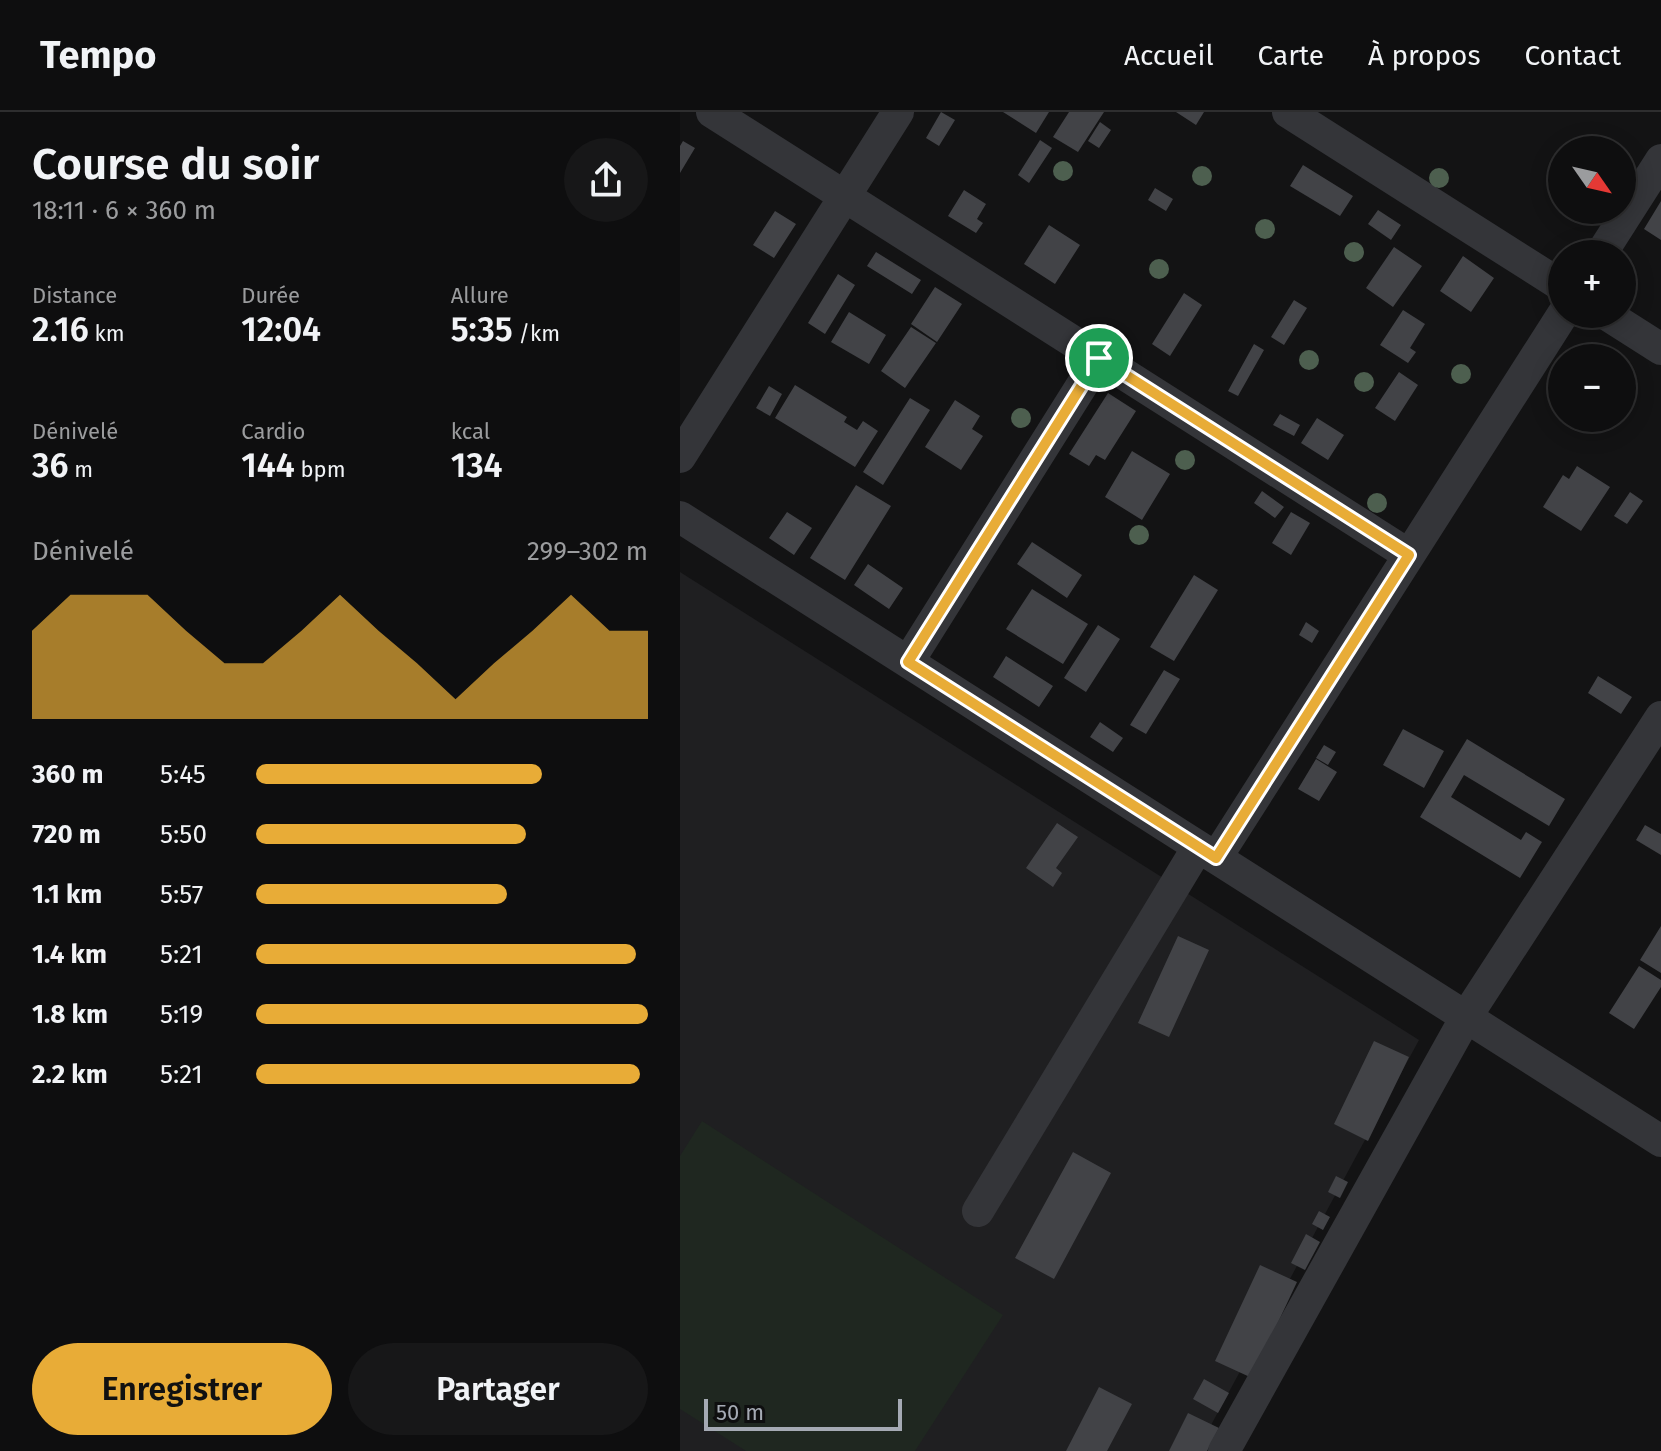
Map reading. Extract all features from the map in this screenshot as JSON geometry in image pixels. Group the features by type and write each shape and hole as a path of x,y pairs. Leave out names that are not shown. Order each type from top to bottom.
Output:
{"street":[{"path":"712,112 1409,555"},
{"path":"680,457 898,112"},
{"path":"1288,112 1548,277"},
{"path":"1610,240 1661,160"},
{"path":"978,1211 1207,852 1409,555 1554,328"},
{"path":"1628,328 1661,349"},
{"path":"908,662 1099,358"},
{"path":"680,517 1661,1141"},
{"path":"1224,1451 1466,1017 1661,717"}],"shaded area":[{"path":"680,572 1419,1040 1197,1451 680,1451"},
{"path":"702,1121 1003,1315 915,1451 746,1451 680,1409 680,1156"}],"building":[{"path":"941,112 955,120 939,146 926,138"},
{"path":"1003,112 1049,112 1036,133"},
{"path":"1069,112 1104,112 1078,152 1053,137"},
{"path":"1176,112 1204,112 1196,125"},
{"path":"1100,122 1111,130 1099,148 1088,141"},
{"path":"1040,140 1052,148 1029,183 1018,175"},
{"path":"683,141 695,148 680,173 680,146"},
{"path":"1303,165 1353,196 1340,216 1290,186"},
{"path":"1155,188 1173,199 1166,211 1148,200"},
{"path":"964,190 986,204 977,219 983,223 976,233 948,216"},
{"path":"1661,201 1661,240 1644,229"},
{"path":"1378,210 1401,225 1391,240 1368,224"},
{"path":"775,211 796,224 774,258 753,245"},
{"path":"1049,225 1080,245 1055,284 1024,264"},
{"path":"1394,247 1422,266 1393,307 1366,288"},
{"path":"876,252 921,280 912,294 867,266"},
{"path":"1463,256 1494,278 1471,312 1440,291"},
{"path":"838,274 855,285 825,334 808,323"},
{"path":"935,287 962,304 937,342 911,324"},
{"path":"1184,293 1202,305 1170,356 1152,344"},
{"path":"1294,300 1307,308 1284,345 1271,337"},
{"path":"1403,310 1425,324 1410,348 1416,352 1408,363 1380,345"},
{"path":"849,312 886,335 869,364 831,342"},
{"path":"911,327 936,343 905,388 881,371"},
{"path":"1254,344 1264,350 1238,396 1228,391"},
{"path":"1399,372 1418,385 1395,421 1375,408"},
{"path":"795,385 847,417 844,422 857,430 863,421 878,431 855,467 775,418"},
{"path":"769,386 782,394 770,416 756,408"},
{"path":"1108,393 1136,411 1105,460 1096,455 1089,466 1069,454"},
{"path":"910,398 930,410 883,485 863,472"},
{"path":"955,400 980,416 972,429 983,436 961,470 925,447"},
{"path":"1280,414 1300,425 1294,436 1273,425"},
{"path":"1317,418 1344,435 1328,460 1301,443"},
{"path":"1132,451 1170,474 1142,520 1105,497"},
{"path":"1577,466 1610,487 1581,531 1543,507 1563,475 1569,479"},
{"path":"856,485 891,506 845,580 810,558"},
{"path":"1262,491 1284,507 1275,518 1254,503"},
{"path":"1630,492 1643,501 1627,524 1614,516"},
{"path":"787,512 812,528 794,555 769,538"},
{"path":"1291,512 1310,523 1291,555 1272,543"},
{"path":"1032,542 1082,575 1067,598 1017,564"},
{"path":"868,564 903,588 889,609 854,585"},
{"path":"1194,575 1218,590 1174,661 1150,647"},
{"path":"1032,589 1088,624 1063,664 1006,629"},
{"path":"1306,622 1319,631 1312,643 1299,635"},
{"path":"1098,625 1120,639 1086,692 1064,678"},
{"path":"1006,656 1053,686 1039,707 993,677"},
{"path":"1164,670 1180,679 1146,734 1130,725"},
{"path":"1598,676 1632,697 1621,714 1588,693"},
{"path":"1100,722 1123,738 1113,752 1090,737"},
{"path":"1403,729 1444,751 1424,788 1383,765"},
{"path":"1467,739 1565,799 1549,826 1464,775 1451,797 1521,840 1526,832 1542,842 1520,878 1420,817"},
{"path":"1324,745 1336,752 1328,765 1316,758"},
{"path":"1316,759 1337,772 1319,801 1298,789"},
{"path":"1057,823 1078,837 1056,868 1062,873 1053,887 1026,868"},
{"path":"1645,825 1661,834 1661,855 1636,840"},
{"path":"1661,926 1661,973 1640,960"},
{"path":"1178,936 1209,950 1169,1037 1138,1023"},
{"path":"1639,966 1661,980 1661,987 1634,1029 1609,1013"},
{"path":"1374,1041 1409,1057 1368,1141 1334,1124"},
{"path":"1073,1152 1111,1173 1054,1279 1015,1258"},
{"path":"1336,1176 1348,1182 1340,1198 1328,1192"},
{"path":"1319,1211 1330,1217 1323,1230 1312,1224"},
{"path":"1306,1234 1320,1242 1305,1270 1291,1263"},
{"path":"1260,1265 1297,1282 1252,1378 1215,1361"},
{"path":"1204,1379 1229,1393 1218,1413 1193,1399"},
{"path":"1099,1387 1132,1404 1107,1451 1066,1451"},
{"path":"1188,1413 1219,1428 1207,1451 1169,1451"}],"route":[{"path":"1099,358 1409,555 1216,858 908,662 1099,358"}]}
